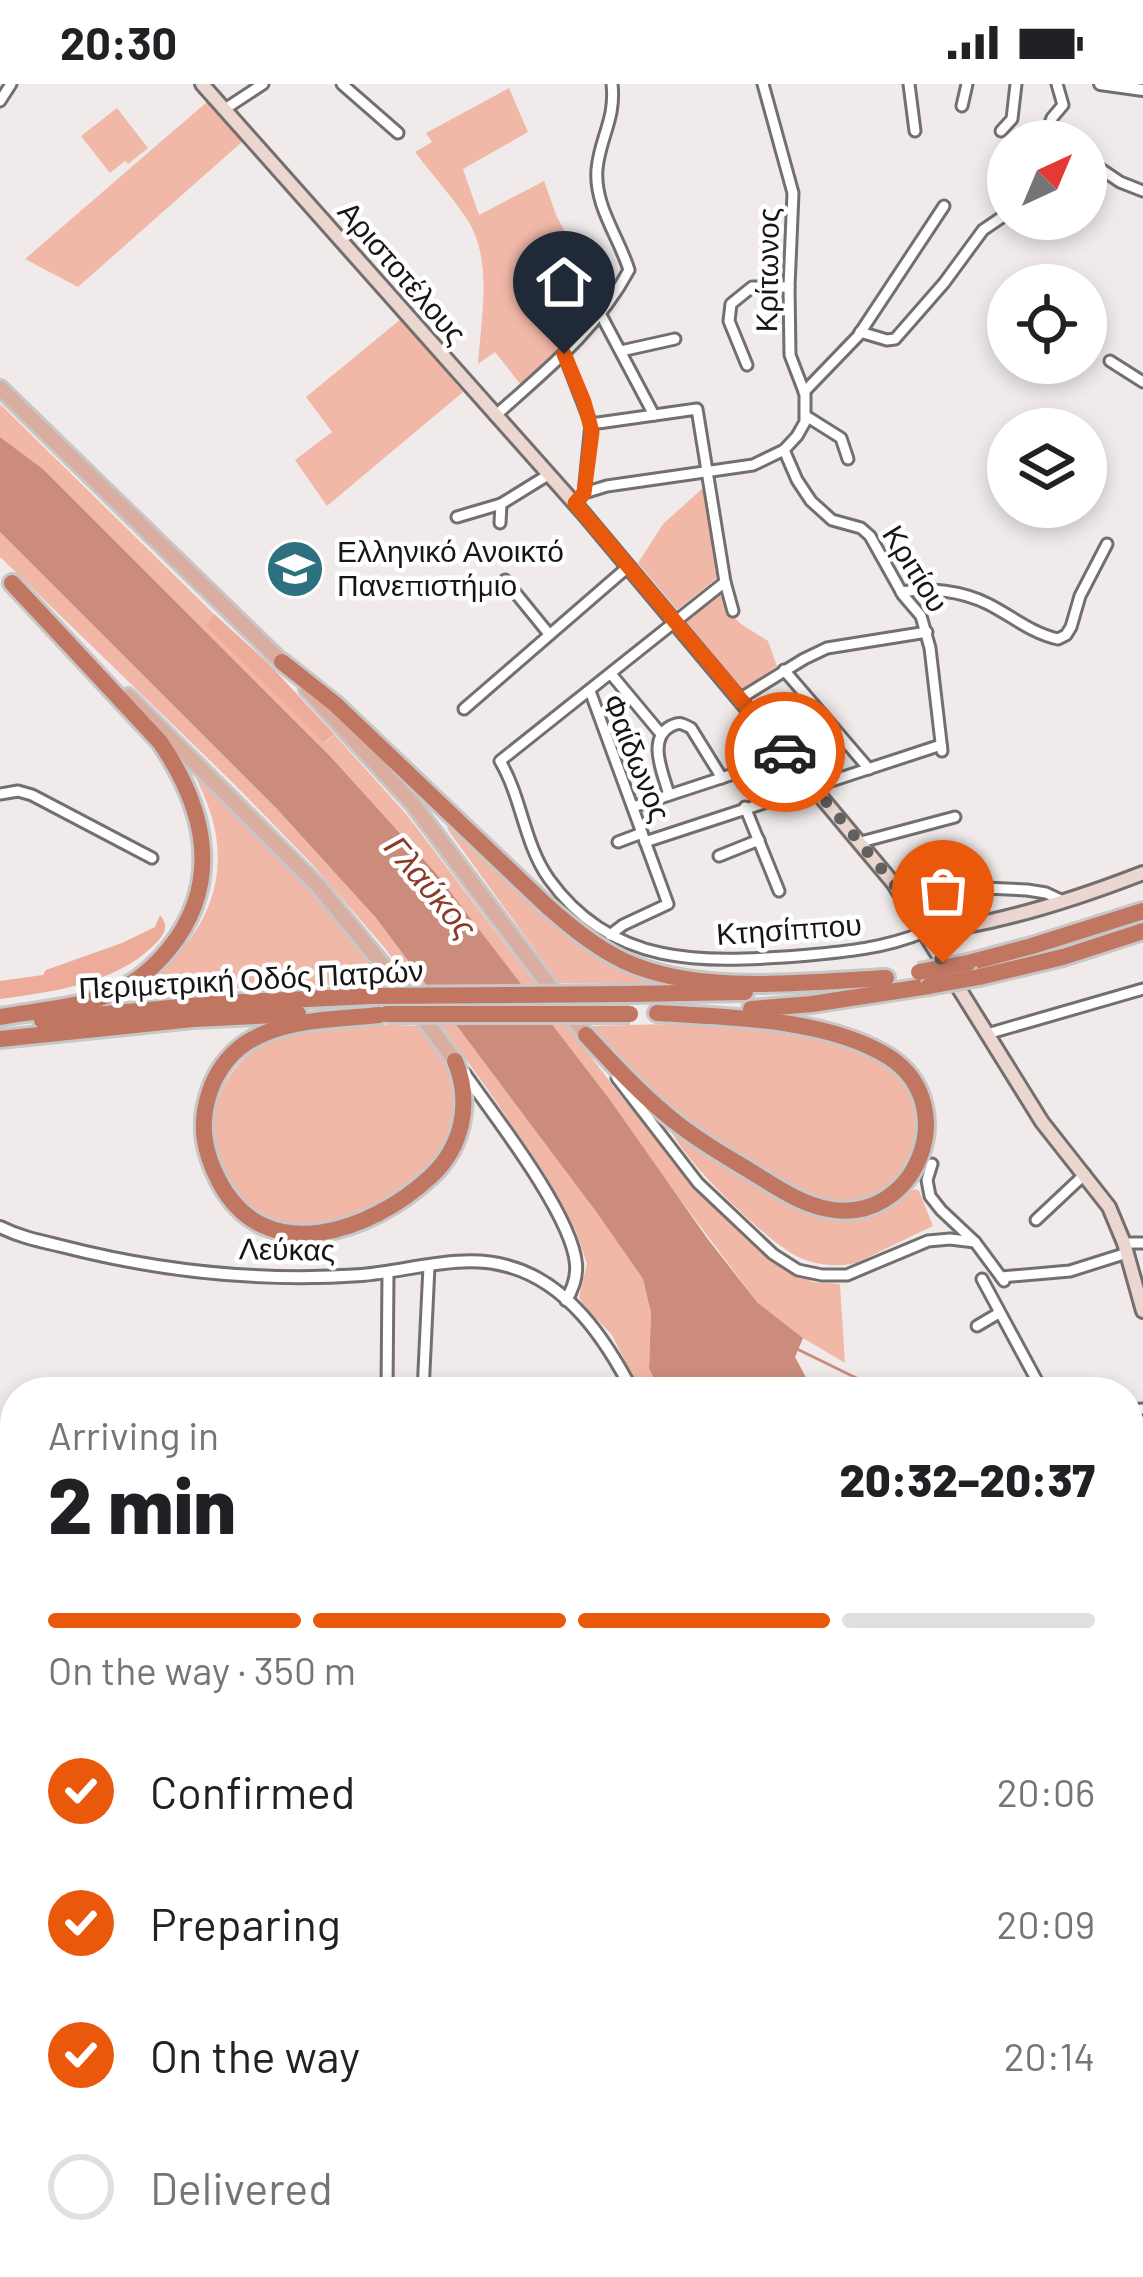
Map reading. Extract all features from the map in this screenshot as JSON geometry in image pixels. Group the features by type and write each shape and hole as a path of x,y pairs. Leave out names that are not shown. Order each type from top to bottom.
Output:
{"highway":[{"path":"0,1020 101,997 147,972 188,921 203,862 195,811 166,751 6,577"},
{"path":"282,662 335,704 547,906 611,954 653,971 709,981 886,978"},
{"name":"Περιμετρική Οδός Πατρών","path":"973,970 1143,911"},
{"name":"Περιμετρική Οδός Πατρών","path":"0,1039 193,1019 328,1013 630,1014 812,1004 924,979 1063,957 1143,931"},
{"name":"Περιμετρική Οδός Πατρών","path":"0,1020 370,996 714,994 886,978 924,979"},
{"path":"586,1035 680,1126 807,1204 831,1210 873,1205 913,1172 924,1146 927,1120 911,1078 889,1057 797,1025 657,1013"},
{"path":"383,1014 286,1025 247,1043 222,1067 204,1112 203,1146 224,1190 260,1224 284,1233 334,1232 380,1211 428,1179 455,1145 461,1127 463,1086 455,1061"}],"main road":[{"name":"Αριστοτέλους","path":"202,84 494,416 548,475 579,498 629,566 894,884 1042,1122 1109,1207 1143,1311"},
{"path":"0,388 282,662 413,804 586,1035"},
{"path":"6,577 319,887 455,1061"},
{"name":"Κτησίππου","path":"924,932 1063,901 1143,873"}],"street":[{"path":"0,101 11,84"},
{"path":"225,110 263,84"},
{"path":"342,84 398,133"},
{"path":"494,416 602,315 629,270 598,183 598,164 614,106 612,84"},
{"name":"Κρίτωνος","path":"763,84 794,193 790,357 805,392 806,416"},
{"path":"909,84 916,131"},
{"path":"962,106 967,84"},
{"path":"1010,120 1016,84"},
{"path":"1051,120 1063,105 1057,84"},
{"path":"1100,84 1143,90"},
{"path":"1107,173 1143,191"},
{"path":"805,392 860,332 944,206"},
{"path":"860,332 895,338 987,227"},
{"path":"747,365 729,321 730,304 752,287 789,287"},
{"path":"602,315 654,415"},
{"path":"621,351 675,339"},
{"path":"564,354 591,424 579,498 620,483 753,465 784,450 806,416 841,438 848,459"},
{"path":"1110,361 1143,382"},
{"path":"591,424 697,409 733,611"},
{"name":"Κριτίου","path":"784,450 812,501 832,520 861,528 870,536 927,632 942,748 869,769"},
{"path":"457,517 501,504 548,475"},
{"path":"500,523 501,504"},
{"path":"901,592 922,589 967,596 1026,628 1058,639 1072,627 1080,596 1107,544"},
{"path":"464,709 629,566"},
{"path":"505,580 549,634"},
{"path":"590,691 725,582"},
{"path":"741,698 832,646 927,632"},
{"path":"618,842 869,769 784,670"},
{"path":"611,674 661,734"},
{"name":"Φαίδωνος","path":"537,860 500,761 590,691 668,904 610,935"},
{"path":"669,795 657,748 661,734 676,724 688,726 722,778"},
{"path":"633,807 788,756"},
{"path":"0,794 32,795 152,858"},
{"path":"745,807 779,891"},
{"path":"861,842 955,817"},
{"path":"719,856 759,840"},
{"name":"Κτησίππου","path":"537,860 569,903 592,923 665,956 722,960 860,951 924,932"},
{"path":"894,884 1027,890 1046,892 1063,901"},
{"path":"987,1034 1143,988"},
{"path":"586,1035 698,1183 773,1254 798,1270 847,1275 928,1241 975,1243"},
{"path":"455,1061 523,1157 566,1232 576,1264 566,1300"},
{"path":"932,1164 927,1180 930,1196 1002,1279 1070,1270 1143,1243"},
{"path":"1036,1220 1085,1174"},
{"name":"Λεύκας","path":"0,1228 110,1257 226,1273 271,1276 388,1272 467,1262 506,1265 530,1275 579,1310 625,1377"},
{"path":"424,1377 429,1266"},
{"path":"387,1377 388,1272"},
{"path":"982,1279 1035,1377"},
{"path":"977,1326 999,1313"}],"shaded area":[{"path":"509,88 528,132 463,169 479,215 544,181 556,215 599,295 575,333 521,385 495,352 478,364 484,291 476,237 415,152 432,142 426,133"},
{"path":"208,101 243,141 78,287 25,259"},
{"path":"117,108 148,148 110,173 81,136"},
{"path":"401,319 463,392 327,506 295,460 332,432 306,397"},
{"path":"0,404 214,614 206,624 325,743 334,734 407,815 620,1095 715,1207 773,1260 813,1282 840,1284 845,1363 757,1302 435,872 330,756 43,469 0,437"},
{"path":"704,487 717,578 677,610 638,563 663,524"},
{"path":"0,532 277,809 376,918 643,1279 651,1313 649,1368 653,1377 633,1377 612,1335 583,1305 579,1297 587,1264 546,1176 384,947 234,784 0,557"},
{"path":"719,592 727,610 741,624 768,641 777,666 742,690 686,621"},
{"path":"214,614 334,734 324,743 205,625"},
{"path":"195,769 317,894 388,983 213,989 121,998 186,944 211,898 217,844"},
{"path":"449,826 575,940 679,984 559,983"},
{"path":"160,915 165,928 160,938 120,969 61,989 0,999 0,981 43,975 122,943 155,927"},
{"path":"709,1023 781,1028 831,1039 876,1057 894,1070 916,1107 918,1128 905,1169 873,1197 851,1203 800,1192 677,1115 636,1078 591,1026"},
{"path":"420,1026 441,1056 456,1090 457,1108 448,1141 414,1179 349,1218 299,1226 265,1216 237,1193 218,1161 213,1120 226,1082 239,1064 271,1041 310,1029"},
{"path":"671,1130 761,1188 812,1212 856,1217 916,1189 933,1226 856,1263 807,1260 778,1244 744,1215 691,1160"}],"water":[{"name":"Γλαύκος","path":"0,437 43,469 330,756 435,872 757,1302 803,1338 795,1357 806,1377 653,1377 649,1368 651,1313 643,1279 376,918 277,809 0,532"}],"waterway":[{"path":"795,1348 854,1377"}],"way so far":[{"path":"785,752 894,884 943,963"}],"place":[{"name":"Ελληνικό Ανοικτό Πανεπιστήμιο","path":"295,569"}],"route":[{"path":"564,354 592,432 584,493 575,503 785,752"}]}
